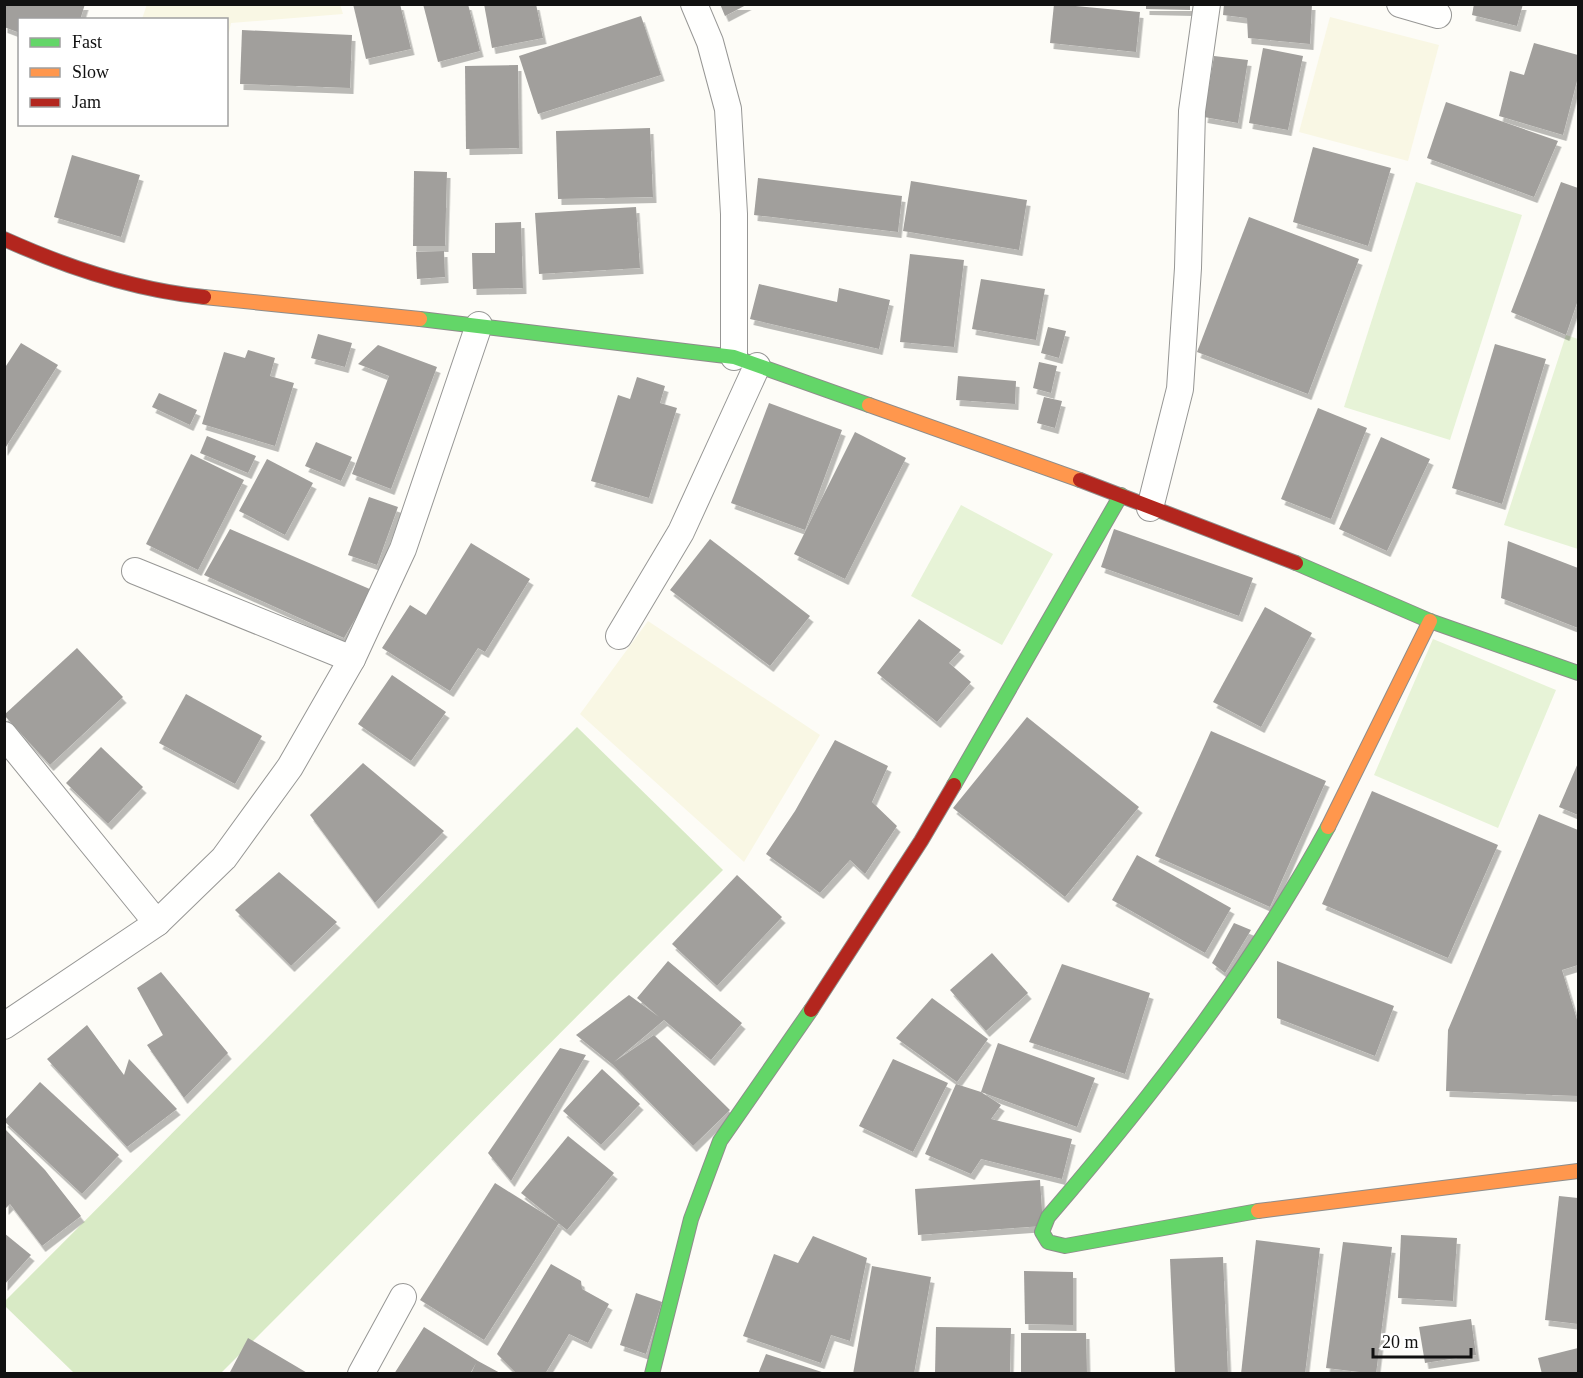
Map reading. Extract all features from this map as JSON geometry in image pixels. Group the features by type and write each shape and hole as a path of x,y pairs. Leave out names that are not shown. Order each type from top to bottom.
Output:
{"street":[{"path":"694,4 710,42 728,109 734,214 734,357"},
{"path":"1150,508 1180,389 1188,268 1192,111 1207,4"},
{"path":"1400,4 1438,15"},
{"path":"4,239 50,259 171,294 479,325 734,357 1121,495 1284,558 1430,621 1578,673"},
{"path":"4,1026 157,923 231,849 290,767 352,658 403,549 479,325"},
{"path":"619,636 681,532 757,366"},
{"path":"652,1374 691,1219 720,1141 805,1019 921,840 1121,495"},
{"path":"135,571 352,658"},
{"path":"1430,621 1358,772 1269,930 1167,1076 1048,1217 1042,1232 1048,1242 1065,1246 1266,1210 1578,1172"},
{"path":"4,735 157,923"},
{"path":"361,1374 403,1297"}],"shaded area":[{"path":"147,4 340,4 343,14 231,23 228,37 228,18 142,18"},
{"path":"1330,17 1439,45 1408,161 1299,132"},
{"path":"648,621 820,735 744,862 580,714"}],"green space":[{"path":"1416,182 1522,215 1450,440 1344,407"},
{"path":"1566,335 1578,339 1578,549 1504,525"},
{"path":"961,505 1053,554 1002,645 911,596"},
{"path":"1433,639 1556,690 1498,828 1374,775"},
{"path":"577,727 723,870 221,1373 74,1373 5,1306 4,1302"}],"building":[{"path":"4,4 85,4 81,18 18,18 18,32 4,27"},
{"path":"353,4 400,4 411,49 366,59"},
{"path":"423,4 468,4 480,51 438,62"},
{"path":"484,4 536,4 543,38 492,48"},
{"path":"720,4 748,4 725,16"},
{"path":"1054,4 1140,12 1136,52 1050,43"},
{"path":"1224,4 1312,4 1310,44 1248,38 1247,18 1223,15"},
{"path":"1474,4 1523,4 1517,26 1472,15"},
{"path":"1146,5 1190,5 1190,10 1146,9"},
{"path":"641,16 661,75 538,114 519,56"},
{"path":"242,30 352,35 350,88 240,84"},
{"path":"1534,43 1578,55 1578,77 1563,135 1499,116 1510,71 1524,75"},
{"path":"1263,48 1303,56 1288,130 1249,123"},
{"path":"1214,56 1248,60 1238,123 1204,117"},
{"path":"518,65 519,148 466,149 465,66"},
{"path":"1446,102 1558,141 1534,197 1427,158"},
{"path":"650,128 653,197 558,199 556,131"},
{"path":"1313,147 1391,168 1368,246 1293,222"},
{"path":"72,155 140,175 121,237 54,217"},
{"path":"414,171 447,172 445,246 413,246"},
{"path":"758,178 902,196 898,232 754,215"},
{"path":"911,181 1027,200 1019,250 903,231"},
{"path":"1561,182 1578,188 1578,300 1566,335 1511,312"},
{"path":"636,207 640,268 539,274 535,213"},
{"path":"1249,217 1359,259 1308,394 1197,352"},
{"path":"521,222 523,288 473,289 472,253 495,253 495,223"},
{"path":"444,251 445,277 417,279 416,252"},
{"path":"910,254 964,260 954,347 900,342"},
{"path":"981,279 1045,289 1036,340 972,329"},
{"path":"759,284 837,302 839,288 890,300 879,349 750,319"},
{"path":"1048,327 1066,331 1059,358 1041,353"},
{"path":"318,334 352,343 345,367 311,358"},
{"path":"21,343 58,365 4,450 4,369"},
{"path":"1495,344 1546,359 1502,504 1452,488"},
{"path":"378,345 437,367 391,489 352,474 389,376 358,364"},
{"path":"248,350 275,358 270,376 294,383 275,446 202,424 224,352 245,358"},
{"path":"1039,362 1057,366 1051,393 1033,388"},
{"path":"958,376 1016,381 1015,404 956,400"},
{"path":"637,377 665,386 660,403 677,408 649,498 591,481 618,395 630,399"},
{"path":"159,393 197,410 190,425 152,407"},
{"path":"1044,397 1062,401 1055,428 1037,423"},
{"path":"769,403 842,430 805,530 731,503"},
{"path":"1318,408 1367,428 1331,519 1281,499"},
{"path":"855,432 906,458 845,579 794,554"},
{"path":"207,436 256,456 248,473 200,453"},
{"path":"1381,437 1430,459 1387,551 1339,529"},
{"path":"316,442 352,457 341,481 305,466"},
{"path":"191,454 244,480 198,570 146,544"},
{"path":"267,459 313,483 285,535 239,511"},
{"path":"369,497 398,507 377,565 348,555"},
{"path":"230,529 372,590 344,638 204,575"},
{"path":"1114,529 1253,578 1239,616 1101,567"},
{"path":"710,539 810,616 770,666 670,590"},
{"path":"1508,541 1578,568 1578,628 1501,598"},
{"path":"471,543 530,579 485,652 478,648 450,691 382,648 410,605 426,615"},
{"path":"1265,607 1312,633 1261,727 1213,702"},
{"path":"919,619 961,650 949,663 971,682 937,722 877,673"},
{"path":"77,648 123,697 50,765 4,715"},
{"path":"392,675 446,712 411,761 358,724"},
{"path":"186,694 262,736 235,784 159,743"},
{"path":"1027,717 1139,807 1065,897 953,808"},
{"path":"1211,731 1326,781 1270,907 1155,856"},
{"path":"835,740 888,766 872,802 897,826 865,874 850,860 820,893 766,854 795,811"},
{"path":"101,747 143,787 108,824 66,783"},
{"path":"363,763 444,831 375,903 310,815"},
{"path":"1578,763 1578,815 1559,807"},
{"path":"1372,791 1498,845 1448,958 1322,904"},
{"path":"1539,814 1578,830 1578,965 1562,970 1578,1023 1578,1096 1446,1091 1448,1030"},
{"path":"1137,855 1231,908 1205,953 1112,900"},
{"path":"279,872 337,922 291,966 235,910"},
{"path":"737,875 782,917 717,986 672,944"},
{"path":"1234,923 1251,930 1225,973 1212,963"},
{"path":"992,953 1028,993 986,1031 950,990"},
{"path":"668,961 742,1023 711,1060 664,1020 614,1062 654,1035 730,1110 693,1146 612,1064 576,1035 629,995 659,1017 637,998"},
{"path":"1277,961 1394,1006 1375,1056 1277,1018"},
{"path":"1062,964 1150,993 1125,1074 1029,1042"},
{"path":"161,972 228,1053 184,1098 147,1045 163,1035 137,988"},
{"path":"932,998 988,1039 957,1082 896,1038"},
{"path":"87,1025 124,1075 129,1059 177,1109 127,1147 47,1059"},
{"path":"998,1043 1095,1078 1077,1127 981,1092"},
{"path":"560,1048 586,1055 511,1181 488,1153"},
{"path":"893,1059 948,1083 913,1152 859,1126"},
{"path":"602,1069 640,1104 601,1145 563,1111"},
{"path":"40,1082 119,1155 82,1194 4,1121"},
{"path":"956,1084 981,1092 1001,1105 991,1119 1072,1139 1062,1179 981,1159 971,1174 925,1154"},
{"path":"5,1129 45,1170 81,1216 42,1246 10,1204 5,1209"},
{"path":"568,1136 614,1173 567,1230 521,1193"},
{"path":"1040,1180 1043,1226 918,1235 915,1189"},
{"path":"495,1183 559,1223 484,1340 420,1300"},
{"path":"1559,1196 1578,1198 1578,1324 1545,1320"},
{"path":"4,1233 31,1255 4,1285"},
{"path":"1401,1235 1457,1238 1453,1301 1398,1298"},
{"path":"813,1236 867,1258 850,1341 831,1335 821,1363 743,1336 774,1254 798,1263"},
{"path":"1256,1240 1320,1248 1305,1374 1241,1374"},
{"path":"1343,1242 1392,1247 1376,1374 1326,1368"},
{"path":"1223,1257 1228,1374 1175,1374 1170,1259"},
{"path":"551,1264 581,1281 582,1289 609,1304 588,1343 569,1334 545,1374 517,1374 497,1354"},
{"path":"872,1266 931,1277 914,1374 853,1374"},
{"path":"1024,1271 1073,1272 1073,1325 1025,1324"},
{"path":"636,1293 662,1302 646,1354 620,1345"},
{"path":"1471,1319 1476,1355 1425,1363 1419,1327"},
{"path":"424,1327 502,1374 471,1374 476,1363 470,1374 394,1374"},
{"path":"936,1327 1011,1328 1010,1374 935,1374"},
{"path":"1021,1333 1086,1333 1087,1374 1021,1374"},
{"path":"248,1338 309,1374 229,1374"},
{"path":"1578,1348 1578,1374 1542,1374 1538,1358"},
{"path":"766,1354 825,1373 825,1374 758,1374"}],"traffic: fast":[{"path":"420,319 734,357 869,405"},
{"path":"954,785 1121,495"},
{"path":"1296,563 1430,621 1578,673"},
{"path":"1258,1211 1065,1246 1048,1242 1042,1232 1048,1217 1125,1125 1233,981 1267,931 1328,827"},
{"path":"652,1374 691,1219 720,1141 811,1010"}],"traffic: slow":[{"path":"204,297 420,319"},
{"path":"869,405 1080,480"},
{"path":"1328,827 1430,621"},
{"path":"1258,1211 1578,1171"}],"traffic: jam":[{"path":"4,239 102,276 153,289 204,297"},
{"path":"1080,480 1296,563"},
{"path":"811,1010 921,841 954,785"}]}
